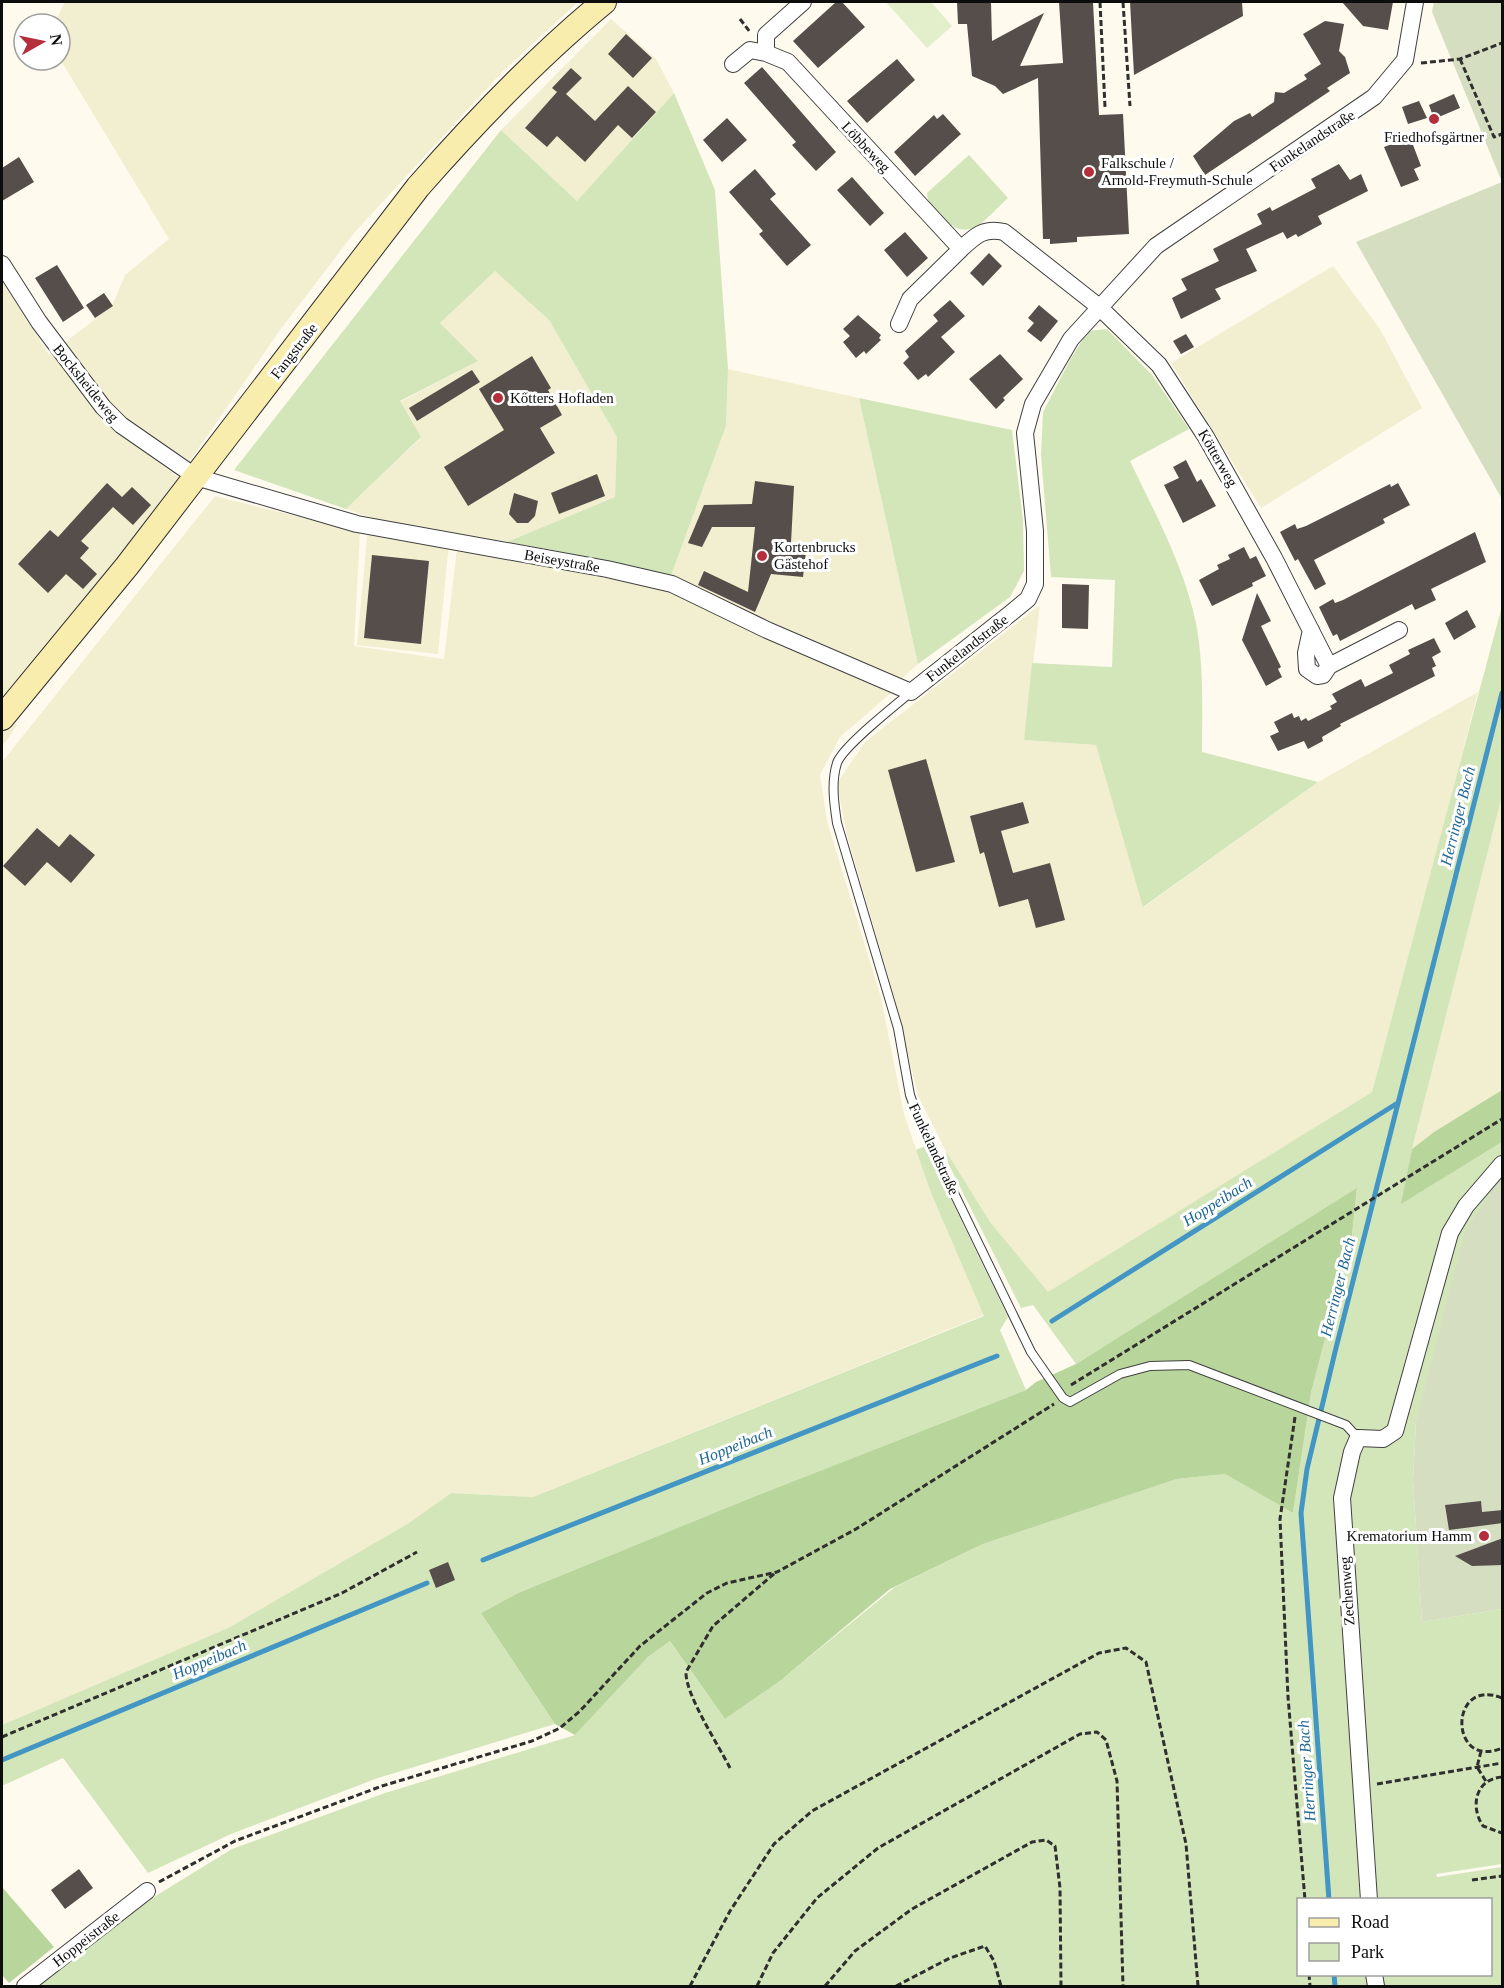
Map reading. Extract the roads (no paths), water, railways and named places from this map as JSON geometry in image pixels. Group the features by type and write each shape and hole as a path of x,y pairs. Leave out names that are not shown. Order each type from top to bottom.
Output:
{"main road":[{"name":"Fangstraße","path":"2,717 127,566 418,187 460,139 562,37 604,2"}],"street":[{"path":"733,64 750,50 766,53 766,35 803,2"},
{"name":"Funkelandstraße","path":"911,692 1028,598 1035,584 1035,531 1025,433 1033,404 1046,376 1071,339 1098,306 1156,246 1348,118 1374,97 1405,60 1415,2"},
{"name":"Löbbeweg","path":"766,53 788,62 961,249"},
{"path":"899,324 910,299 978,233 992,229 1004,232 1098,306"},
{"name":"Bocksheideweg","path":"2,264 39,322 103,407 121,425 196,477"},
{"name":"Kötterweg","path":"1098,306 1160,364 1176,387 1274,558 1329,666 1399,630"},
{"name":"Beiseystraße","path":"196,477 357,524 607,569 672,584 767,630 911,692"},
{"path":"1358,1438 1383,1439 1395,1431 1450,1233 1473,1198 1503,1164"},
{"name":"Zechenweg","path":"1358,1438 1352,1452 1342,1498 1369,1898"},
{"name":"Hoppeistraße","path":"25,1986 147,1891"}],"lane":[{"name":"Funkelandstraße","path":"911,692 837,761 833,794 837,823 898,1028 910,1095 1031,1352 1061,1395 1070,1402 1120,1374 1150,1366 1189,1365 1346,1425 1358,1438"}],"waterway":[{"name":"Herringer Bach","path":"1329,1898 1301,1513 1307,1469 1502,693"},
{"name":"Hoppeibach","path":"1052,1321 1396,1104"},
{"name":"Hoppeibach","path":"483,1560 997,1356"},
{"name":"Hoppeibach","path":"2,1760 427,1583"},
{"name":"Herringer Bach","path":"1334,1976 1335,1986"}],"place":[{"name":"Friedhofsgärtner","path":"1434,119"},
{"name":"Falkschule / Arnold-Freymuth-Schule","path":"1089,172"},
{"name":"Kötters Hofladen","path":"498,398"},
{"name":"Kortenbrucks Gästehof","path":"762,556"},
{"name":"Krematorium Hamm","path":"1484,1536"}]}
